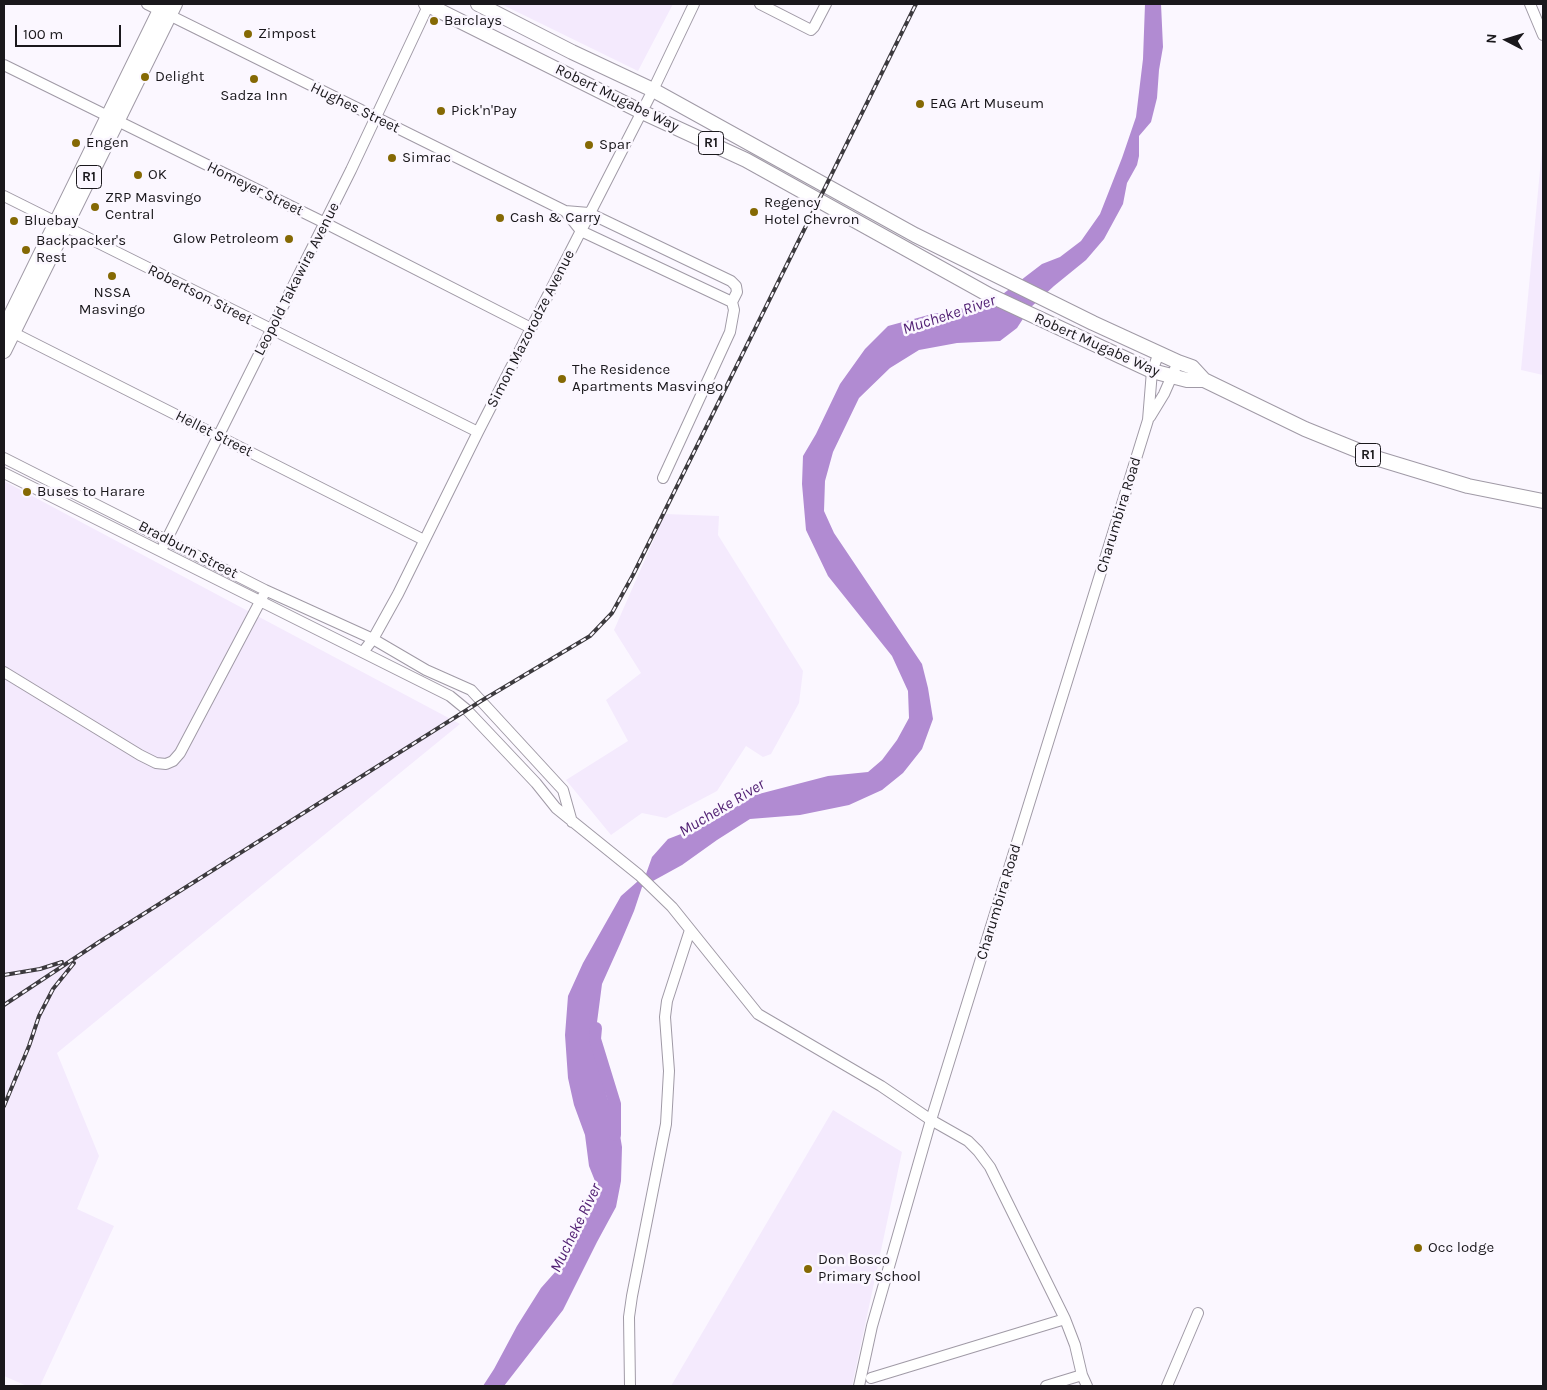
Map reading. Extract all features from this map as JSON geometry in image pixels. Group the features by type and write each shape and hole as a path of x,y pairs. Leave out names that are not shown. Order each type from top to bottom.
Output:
{"highway":[{"name":"Robert Mugabe Way","path":"428,4 642,112 746,160 990,295 1040,320 1152,371 1187,380 1204,380"},
{"name":"Robert Mugabe Way","path":"478,4 572,52 654,90 915,235 1159,354 1192,367 1204,380"},
{"name":"R1","path":"4,351 6,330 61,224 167,8"},
{"name":"R1","path":"1204,380 1305,429 1379,460 1468,486 1543,501"}],"street":[{"name":"Hughes Street","path":"147,4 167,8 376,118 565,211"},
{"name":"Leopold Takawira Avenue","path":"160,552 325,223 428,4"},
{"name":"Simon Mazorodze Avenue","path":"363,652 373,640 398,594 589,213 654,90 694,4"},
{"path":"760,4 811,30 826,4"},
{"path":"1530,4 1543,35"},
{"name":"Homeyer Street","path":"4,65 325,223 531,328"},
{"name":"Robertson Street","path":"4,196 478,432"},
{"path":"565,211 589,213 731,281 736,286 737,292 732,302 734,310 730,332 663,478"},
{"path":"565,211 581,231 732,302"},
{"path":"660,268 669,251"},
{"name":"Hellet Street","path":"6,330 424,540"},
{"name":"Charumbira Road","path":"1148,420 1152,371 1159,354"},
{"name":"Charumbira Road","path":"859,1386 872,1326 931,1120 1148,420 1172,377 1178,362"},
{"name":"Bradburn Street","path":"4,460 166,539 265,590 373,640 426,670 471,690 564,790 573,823"},
{"name":"Bradburn Street","path":"4,473 450,696 467,710 556,808 639,875 672,906 758,1014 881,1086 931,1120 968,1141 978,1151 990,1166 1065,1320 1075,1345 1082,1375 1087,1386"},
{"path":"4,672 140,755 156,763 166,764 173,761 180,753 265,590"},
{"path":"630,1386 629,1317 666,1124 669,1071 665,1017 667,1001 690,930"},
{"path":"1167,1386 1198,1312"},
{"path":"861,1372 872,1382 1065,1320"},
{"path":"1046,1386 1082,1375"}],"shaded area":[{"path":"501,4 673,4 638,71"},
{"path":"1543,139 1543,375 1521,370"},
{"path":"4,481 460,724 57,1053 99,1156 77,1209 114,1226 40,1386 27,1386 4,1376"},
{"path":"665,514 719,516 718,535 803,671 799,703 771,754 763,757 746,746 717,791 666,818 642,813 611,835 566,780 628,741 606,700 641,673 614,630"},
{"name":"Don Bosco Primary School","path":"833,1110 902,1152 852,1386 671,1386"}],"water":[{"path":"1145,4 1161,4 1163,47 1157,98 1151,122 1139,136 1137,165 1127,183 1123,204 1104,239 1086,260 1030,308 1017,328 1000,341 957,343 919,350 890,368 859,398 833,452 825,481 824,511 834,533 922,664 933,719 922,749 903,773 882,790 849,805 800,815 750,819 682,865 642,887 634,911 602,984 596,1030 598,1062 607,1097 619,1129 622,1147 621,1181 616,1207 563,1310 504,1386 483,1386 541,1288 564,1262 594,1200 595,1181 589,1166 585,1135 574,1105 568,1078 565,1035 568,996 583,963 621,896 646,874 652,857 668,839 712,822 755,795 828,776 868,772 882,760 897,740 909,718 908,691 892,656 828,576 806,530 802,484 803,456 816,434 840,384 865,349 888,326 995,300 1042,264 1060,257 1081,241 1100,214 1136,117 1143,59"}],"waterway":[{"name":"Mucheke River","path":"596,1028 595,1039 615,1104 615,1135"}],"railway":[{"path":"4,1005 99,942 481,701 590,636 612,613 633,575 916,4"},
{"path":"4,975 40,969 62,962"},
{"path":"4,1106 29,1046 39,1016 53,989 74,963"}],"place":[{"name":"Barclays","path":"434,21"},
{"name":"Zimpost","path":"248,34"},
{"name":"Delight","path":"145,77"},
{"name":"Sadza Inn","path":"254,79"},
{"name":"EAG Art Museum","path":"920,104"},
{"name":"Pick'n'Pay","path":"441,111"},
{"name":"Engen","path":"76,143"},
{"name":"Spar","path":"589,145"},
{"name":"Simrac","path":"392,158"},
{"name":"OK","path":"138,175"},
{"name":"ZRP Masvingo Central","path":"95,207"},
{"name":"Regency Hotel Chevron","path":"754,212"},
{"name":"Cash & Carry","path":"500,218"},
{"name":"Bluebay","path":"14,221"},
{"name":"Glow Petroleom","path":"289,239"},
{"name":"Backpacker's Rest","path":"26,250"},
{"name":"NSSA Masvingo","path":"112,276"},
{"name":"The Residence Apartments Masvingo","path":"562,379"},
{"name":"Buses to Harare","path":"27,492"},
{"name":"Occ lodge","path":"1418,1248"},
{"name":"Don Bosco Primary School","path":"808,1269"}]}
